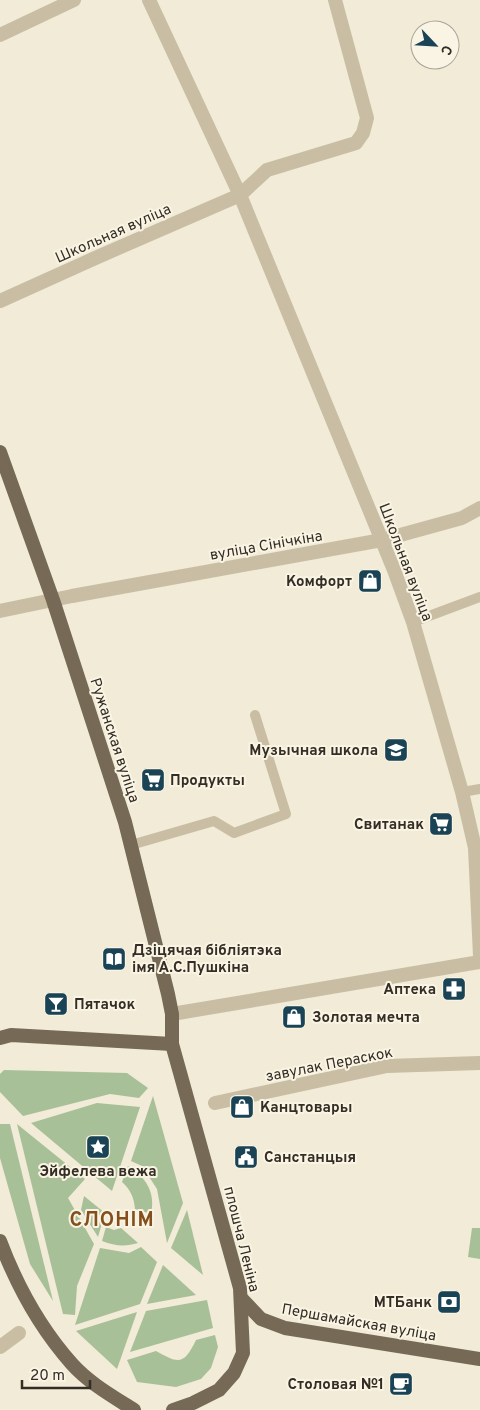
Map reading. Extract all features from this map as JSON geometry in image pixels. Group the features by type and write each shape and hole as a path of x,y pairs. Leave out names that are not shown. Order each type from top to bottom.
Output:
{"main road":[{"name":"Ружанская вуліца","path":"0,452 53,600 131,845 168,994 172,1014 172,1044"},
{"path":"5,1036 172,1044"},
{"name":"плошча Леніна","path":"172,1044 241,1298 243,1353 234,1373 219,1390 193,1403 173,1410"},
{"path":"0,1241 12,1273 41,1325 73,1365 103,1390 134,1410"},
{"name":"Першамайская вуліца","path":"241,1298 262,1319 285,1328 480,1359"}],"street":[{"path":"0,34 74,0"},
{"name":"Школьная вуліца","path":"149,0 240,196 382,540 413,622 462,792 475,848 480,956"},
{"name":"Школьная вуліца","path":"0,302 93,258 240,196 267,170 356,143 363,134 367,118 335,0"},
{"name":"вуліца Сінічкіна","path":"0,611 382,540 462,518 480,508"},
{"path":"172,1014 480,962"},
{"name":"завулак Пераскок","path":"215,1103 387,1066 480,1063"},
{"path":"0,1347 19,1333"}],"lane":[{"path":"413,622 480,597"},
{"path":"131,845 214,821 234,833 286,814 255,715"},
{"path":"462,792 480,789"}],"green space":[{"path":"4,1070 127,1073 148,1088 139,1098 110,1094 23,1116 0,1092 0,1074"},
{"path":"153,1096 183,1203 167,1243 157,1189 142,1166 131,1161"},
{"path":"97,1103 140,1107 112,1191 31,1123"},
{"path":"0,1124 10,1124 53,1301 30,1264 0,1158"},
{"path":"17,1124 85,1179 68,1198 94,1244 77,1286 75,1315 63,1314"},
{"path":"128,1166 145,1180 151,1192 151,1214 135,1209 132,1194 122,1182"},
{"path":"84,1196 105,1213 98,1237 81,1210"},
{"path":"187,1210 203,1275 171,1248"},
{"path":"106,1227 114,1230 121,1228 138,1243 120,1245 102,1241"},
{"path":"472,1228 480,1228 480,1259 468,1257"},
{"path":"141,1247 157,1262 140,1304 75,1325 100,1248 129,1253"},
{"path":"163,1265 196,1295 147,1304"},
{"path":"207,1300 213,1328 130,1352 146,1311"},
{"path":"137,1312 117,1369 76,1331"},
{"path":"215,1335 218,1347 211,1368 201,1379 176,1387 137,1382 127,1360 156,1351 170,1358 180,1360 188,1354 196,1340"}],"place":[{"name":"Комфорт","path":"370,581"},
{"name":"Музычная школа","path":"396,750"},
{"name":"Продукты","path":"153,780"},
{"name":"Свитанак","path":"441,824"},
{"name":"Дзіцячая бібліятэка імя А.С.Пушкіна","path":"114,959"},
{"name":"Аптека","path":"454,989"},
{"name":"Пятачок","path":"56,1004"},
{"name":"Золотая мечта","path":"294,1017"},
{"name":"Канцтовары","path":"242,1107"},
{"name":"Эйфелева вежа","path":"98,1147"},
{"name":"Санстанцыя","path":"246,1157"},
{"name":"МТБанк","path":"449,1302"},
{"name":"Столовая №1","path":"401,1384"}],"district":[{"name":"СЛОНІМ","path":"112,1219"}]}
